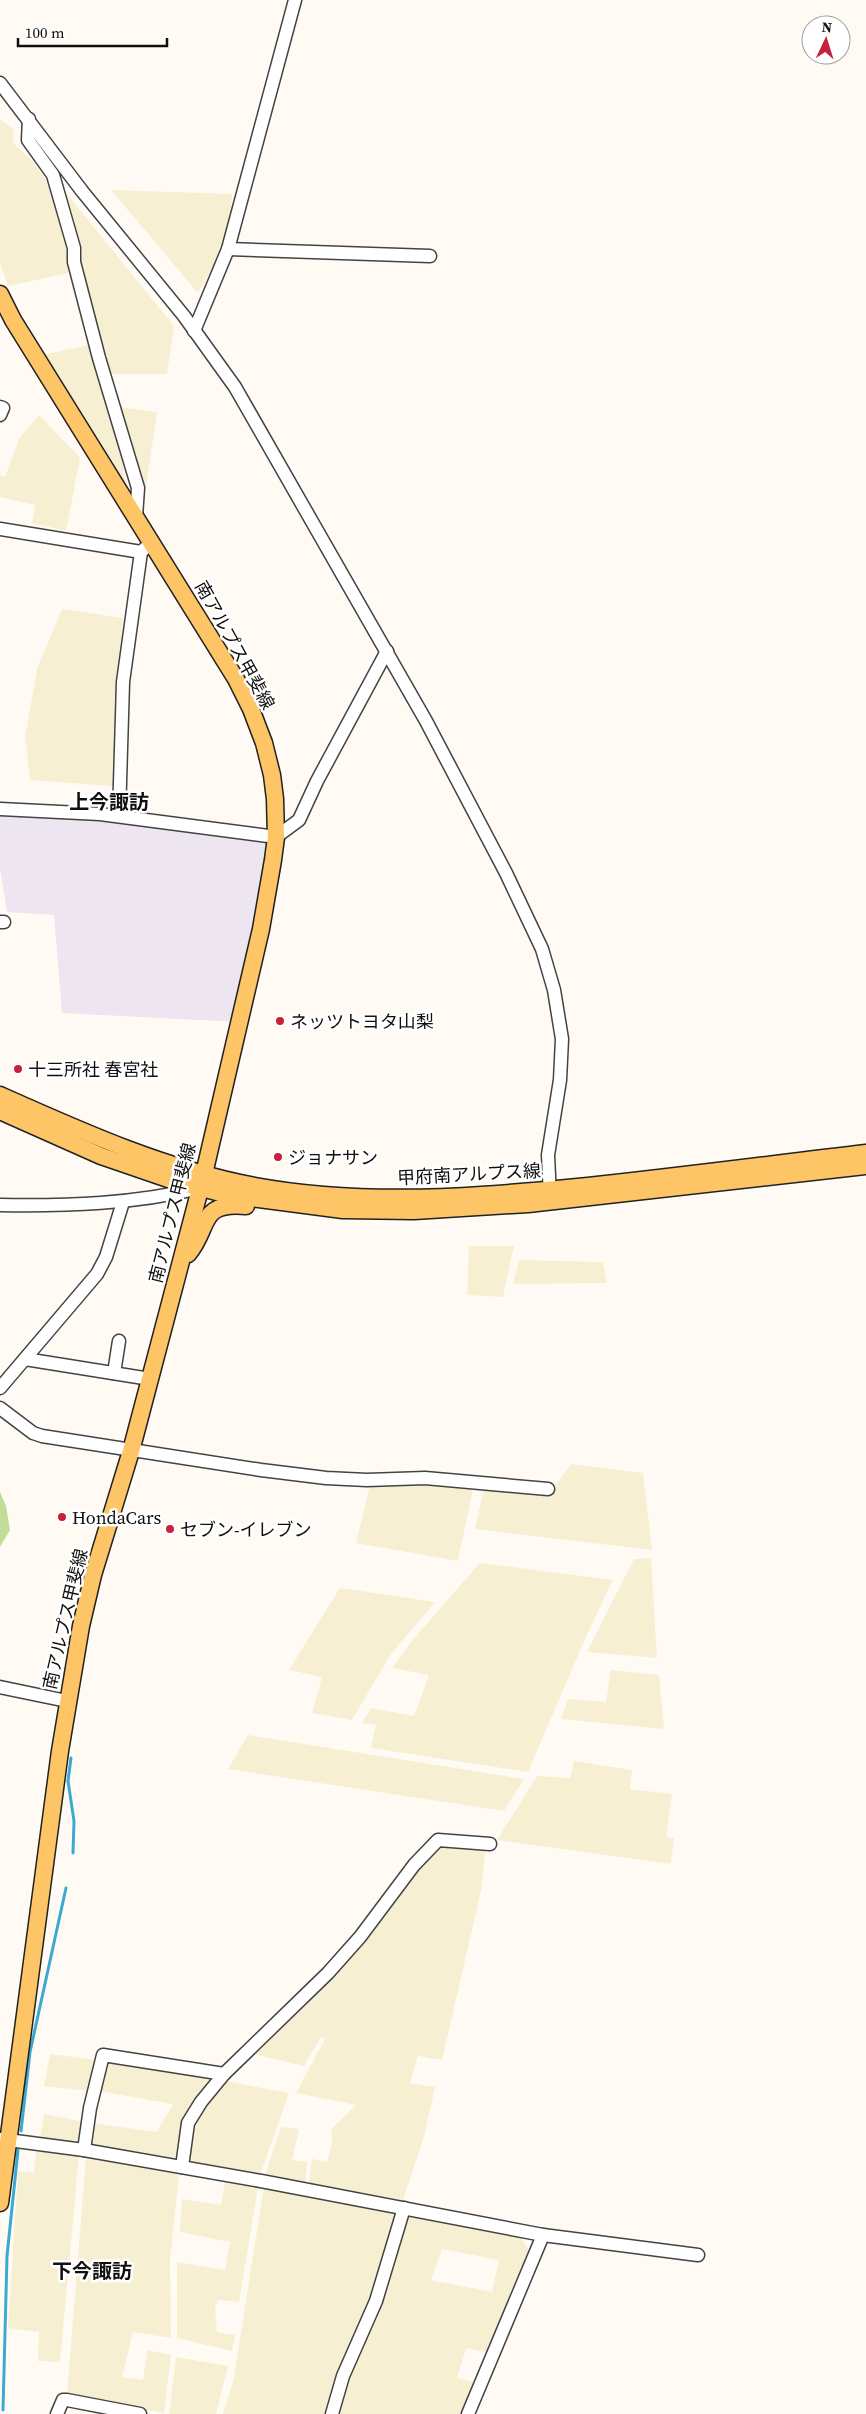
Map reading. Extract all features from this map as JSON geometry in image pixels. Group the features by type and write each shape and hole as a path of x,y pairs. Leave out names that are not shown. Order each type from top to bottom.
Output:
{"main road":[{"name":"南アルプス甲斐線","path":"0,294 13,320 136,517 146,547 236,679 251,709 264,743 275,799 276,837 261,930 202,1181 131,1451 93,1575 67,1701 4,2139 0,2204"},
{"name":"甲府南アルプス線","path":"0,1095 202,1181 228,1195 328,1209 414,1211 621,1188 866,1166"},
{"name":"甲府南アルプス線","path":"0,1111 131,1167 202,1181 282,1190 389,1198 550,1196"},
{"name":"甲府南アルプス線","path":"621,1188 866,1152"},
{"path":"180,1263 195,1246 205,1220 221,1206 229,1205 293,1211 328,1209"}],"street":[{"path":"194,331 228,249 295,0"},
{"path":"0,83 82,191 194,331 235,387 387,651 506,873 542,950 554,990 562,1038 560,1080 548,1155 550,1196"},
{"path":"28,119 28,140 53,175 74,248 74,262 99,358 138,488 136,517"},
{"path":"228,249 430,256"},
{"path":"0,406 3,408 0,415"},
{"path":"0,529 146,547 123,682 119,816"},
{"path":"0,809 119,816 276,837 300,820 317,781 387,651"},
{"path":"0,1205 74,1206 123,1202 170,1195 202,1181"},
{"path":"0,1388 97,1274 106,1257 123,1202"},
{"path":"114,1373 119,1341"},
{"path":"25,1359 150,1379"},
{"path":"0,1408 33,1432 42,1436 131,1451 326,1478 367,1480 425,1478 548,1489"},
{"path":"0,1687 67,1701"},
{"path":"182,2167 188,2123 201,2102 224,2074 328,1973 360,1937 414,1865 438,1840 490,1844"},
{"path":"84,2150 90,2108 103,2055 224,2074"},
{"path":"4,2139 84,2150 182,2167 543,2235 698,2255"},
{"path":"332,2414 343,2376 376,2301 404,2208"},
{"path":"468,2414 543,2235"},
{"path":"57,2414 62,2400 140,2414"}],"shaded area":[{"path":"0,119 13,129 14,144 32,161 48,183 67,246 68,273 8,286 0,263"},
{"path":"111,190 232,194 230,217 213,267 198,293"},
{"path":"66,193 174,326 167,374 110,374 80,264 83,251"},
{"path":"88,345 123,461 125,487 42,355"},
{"path":"119,407 157,412 145,494"},
{"path":"39,415 80,458 66,531 32,523 35,505 0,497 0,475 5,477 19,439"},
{"path":"62,609 123,618 115,689 113,786 30,780 25,737 37,669"},
{"path":"0,808 276,837 239,1022 62,1013 54,915 7,912 0,868"},
{"path":"469,1246 514,1246 503,1297 467,1295"},
{"path":"519,1260 603,1262 607,1283 513,1284"},
{"path":"571,1464 643,1473 652,1550 475,1529 484,1488 549,1494"},
{"path":"370,1485 416,1485 473,1489 458,1561 356,1543"},
{"path":"651,1558 657,1658 587,1652 634,1559"},
{"path":"480,1563 613,1580 589,1630 528,1772 371,1748 376,1725 362,1723 371,1708 414,1716 429,1675 392,1668 411,1642"},
{"path":"340,1588 435,1602 391,1654 352,1720 312,1713 322,1677 289,1670"},
{"path":"611,1670 659,1675 664,1729 561,1719 568,1699 606,1702"},
{"path":"248,1735 524,1779 504,1811 228,1769"},
{"path":"574,1761 632,1770 630,1789 672,1794 666,1837 674,1838 671,1864 497,1840 537,1776 570,1778"},
{"path":"439,1843 486,1846 481,1891 442,2060 418,2056 410,2083 435,2087 424,2137 403,2200 309,2183 312,2159 327,2162 332,2143 331,2129 356,2105 296,2093 325,2039 321,2037 304,2066 253,2054"},
{"path":"50,2054 97,2060 90,2091 44,2086"},
{"path":"106,2061 216,2079 190,2111 178,2161 88,2146 90,2123 157,2132 173,2104 98,2091"},
{"path":"225,2081 289,2093 260,2175 184,2162 191,2123"},
{"path":"44,2114 85,2122 82,2145 40,2137"},
{"path":"281,2127 299,2129 292,2160 307,2162 305,2182 265,2175"},
{"path":"36,2149 79,2155 60,2362 38,2361 39,2332 8,2328 18,2171 34,2173"},
{"path":"86,2157 179,2173 170,2262 171,2338 133,2332 122,2377 143,2380 147,2350 171,2355 164,2413 67,2395"},
{"path":"225,2182 258,2187 239,2302 218,2300 215,2308 217,2332 235,2335 232,2351 177,2338 177,2262 225,2270 230,2242 180,2232 182,2199 221,2205"},
{"path":"264,2187 398,2213 375,2289 328,2414 223,2414 233,2382"},
{"path":"405,2213 520,2237 531,2253 486,2352 466,2348 457,2378 473,2382 463,2414 334,2414","holes":["442,2249 499,2260 492,2292 431,2280"]},
{"path":"176,2357 228,2366 216,2414 169,2414"}],"green space":[{"path":"0,1492 6,1506 10,1530 0,1547"}],"waterway":[{"path":"71,1758 68,1781 74,1821 73,1853"},
{"path":"21,2131 30,2052 66,1888"},
{"path":"3,2410 7,2256 18,2150"}],"place":[{"name":"ネッツトヨタ山梨","path":"280,1021"},
{"name":"十三所社 春宮社","path":"18,1069"},
{"name":"ジョナサン","path":"278,1157"},
{"name":"HondaCars","path":"62,1517"},
{"name":"セブン-イレブン","path":"170,1529"}],"district":[{"name":"上今諏訪","path":"109,802"},
{"name":"下今諏訪","path":"92,2271"}]}
